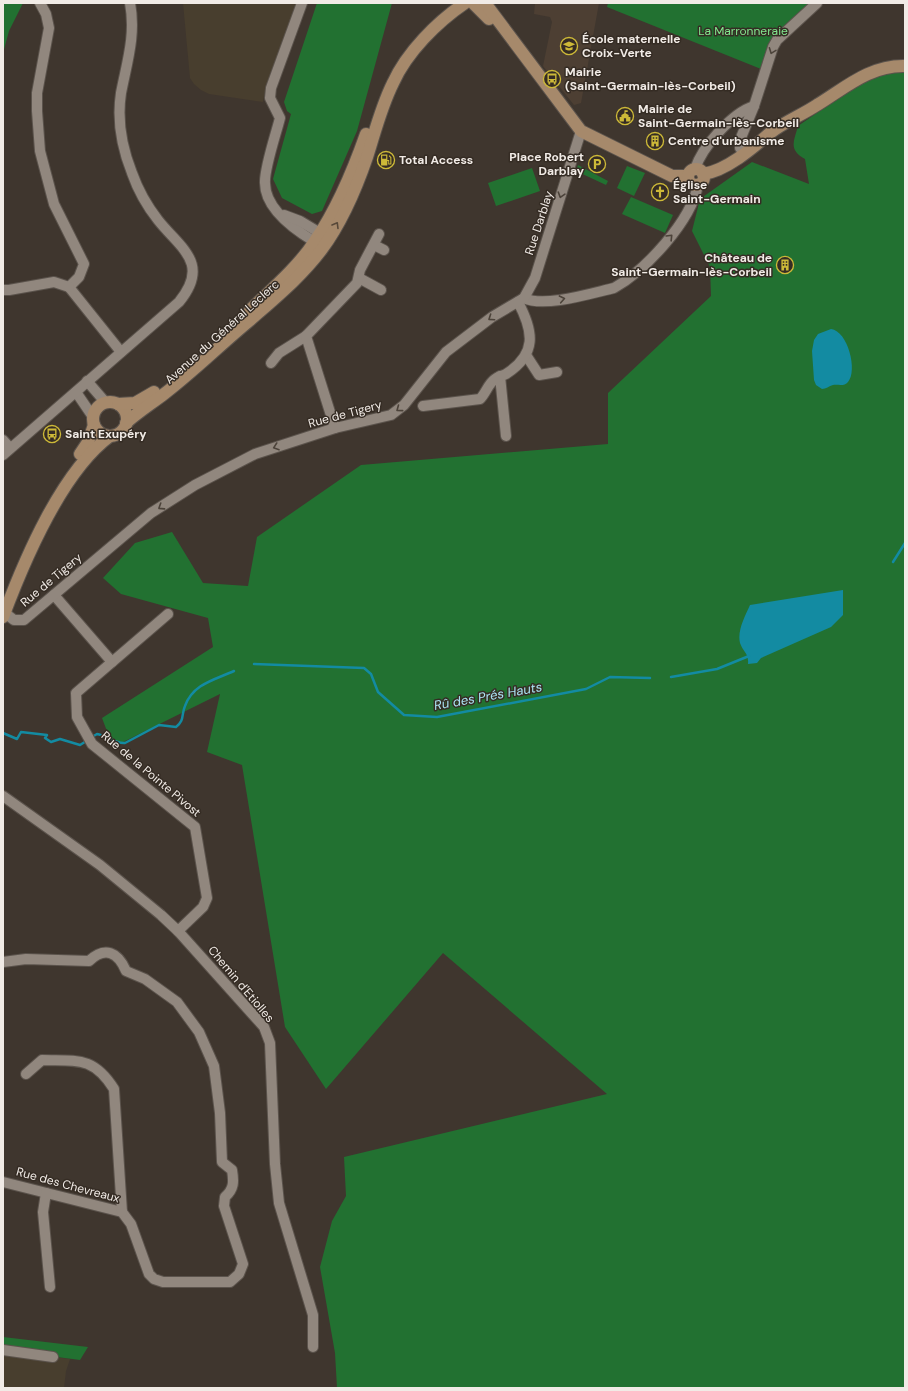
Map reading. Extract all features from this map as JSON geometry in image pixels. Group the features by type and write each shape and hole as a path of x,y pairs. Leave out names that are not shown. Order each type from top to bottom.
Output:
{"main road":[{"name":"Avenue du Général Leclerc","path":"4,611 35,540 59,496 94,448 110,436 120,432 126,423 164,394 248,322 280,294 305,269 358,157 378,100 400,58 416,38 451,3"},
{"name":"Avenue du Général Leclerc","path":"112,404 134,403 162,388 260,301 343,213 359,180 384,104 393,82 405,62 421,43 453,11 465,3"},
{"path":"465,3 473,3 505,37 565,115 577,126 672,176 696,176 714,173 760,142 771,132 818,105 857,79 886,68 905,66"},
{"path":"485,3 577,126"},
{"name":"Avenue du Général Leclerc","path":"359,180 356,175 372,128 378,100"},
{"path":"4,611 30,534 54,492 88,442 98,408 112,404 126,414 126,423"},
{"path":"94,421 100,433 110,436"}],"street":[{"path":"40,3 46,14 49,28 37,93 40,151 54,204 84,264 80,277 69,287"},
{"path":"3,440 7,452 179,302 190,286 192,270 191,262 185,249 160,222 142,196 124,150 120,113 121,94 132,38 130,3"},
{"path":"302,3 272,81 270,98 280,118 265,184 272,206 279,213 320,238"},
{"path":"744,153 740,148 740,140 754,106 775,44 817,3"},
{"path":"423,406 480,398 491,382 505,374 526,355 530,341 521,300 544,302 614,288 623,283 651,258 687,215 696,176 697,163 716,136 743,109 754,106"},
{"name":"Rue Darblay","path":"521,300 535,278 577,126"},
{"path":"298,225 315,225 320,238"},
{"path":"271,363 279,352 306,336 357,283 360,270 379,234"},
{"path":"374,245 384,250"},
{"path":"358,278 381,290"},
{"path":"3,290 54,282 69,287 121,352"},
{"name":"Rue de Tigery","path":"4,611 14,620 24,620 152,513 195,485 255,454 335,428 391,415 404,405 446,352 492,317 521,300"},
{"path":"306,336 335,428"},
{"path":"526,355 539,375 556,372"},
{"path":"500,376 506,436"},
{"path":"87,381 112,404"},
{"path":"76,392 94,421"},
{"path":"54,594 112,662 168,614"},
{"name":"Rue de la Pointe Pivost","path":"112,662 76,693 77,717 92,744 195,827 207,898 203,907 178,930"},
{"name":"Chemin d'Etiolles","path":"3,796 100,865 178,930 264,1027 270,1043 275,1164 279,1203 313,1315 313,1347"},
{"name":"Rue des Chevreaux","path":"3,962 26,959 89,961 97,953 110,952 122,961 126,971 144,979 177,1002 199,1032 214,1066 220,1113 222,1162 232,1170 234,1182 231,1191 225,1197 224,1206 243,1264 240,1274 230,1282 163,1282 154,1279 149,1274 131,1224 122,1212 3,1182"},
{"path":"26,1074 42,1060 80,1061 93,1066 106,1076 114,1089 122,1212"},
{"path":"46,1194 43,1212 50,1287"},
{"path":"3,1350 53,1357"}],"shaded area":[{"path":"183,3 297,3 266,85 263,102 209,94 194,84 190,78"},
{"name":"École maternelle Croix-Verte","path":"535,3 599,3 581,103 574,105 543,66 552,22 550,17 534,14"},
{"path":"3,1350 70,1359 66,1371 64,1388 3,1388"}],"green space":[{"path":"3,3 23,3 9,31 3,53"},
{"path":"317,3 392,3 357,131 322,211 312,214 282,198 273,179 291,114 287,111 284,102"},
{"name":"La Marronneraie","path":"608,3 811,3 777,33 761,69 607,7"},
{"path":"905,72 905,1388 337,1388 335,1353 320,1267 332,1221 346,1196 344,1157 607,1094 443,953 326,1089 285,1027 242,765 207,752 220,694 113,747 102,718 213,647 208,618 121,594 103,578 135,543 172,532 203,583 248,586 257,537 361,465 608,444 608,393 711,296 710,267 692,231 700,199 752,162 809,184 805,159 794,149 794,141 798,126 859,83 877,76"},
{"path":"578,165 608,181 606,185 576,171"},
{"path":"627,166 645,173 634,196 617,188"},
{"path":"532,168 540,191 496,206 488,183"},
{"path":"631,197 673,215 665,233 622,214"},
{"path":"3,1337 88,1347 80,1360 3,1350"}],"water":[{"path":"831,329 837,331 842,337 850,352 852,369 851,377 846,384 833,385 822,389 816,385 814,380 812,351 814,340 818,334"},
{"path":"843,590 843,615 831,627 761,658 757,663 748,664 748,657 741,646 739,638 742,624 750,605"}],"waterway":[{"name":"Rû des Prés Hauts","path":"893,562 905,543"},
{"name":"Rû des Prés Hauts","path":"671,677 717,669 749,656"},
{"name":"Rû des Prés Hauts","path":"254,664 364,668 371,674 378,692 404,715 437,717 586,689 610,677 650,678"},
{"name":"Rû des Prés Hauts","path":"92,737 97,734 121,743 125,743 159,725 176,727 181,722 185,706 193,693 212,680 234,671"},
{"name":"Rû des Prés Hauts","path":"3,733 17,739 21,732 47,735 45,738 51,742 60,739 80,745 88,740"}],"place":[{"name":"École maternelle Croix-Verte","path":"569,46"},
{"name":"Mairie (Saint-Germain-lès-Corbeil)","path":"552,79"},
{"name":"Mairie de Saint-Germain-lès-Corbeil","path":"625,116"},
{"name":"Centre d'urbanisme","path":"655,141"},
{"name":"Total Access","path":"386,160"},
{"name":"Place Robert Darblay","path":"597,164"},
{"name":"Église Saint-Germain","path":"660,192"},
{"name":"Château de Saint-Germain-lès-Corbeil","path":"785,265"},
{"name":"Saint Exupéry","path":"52,434"}]}
